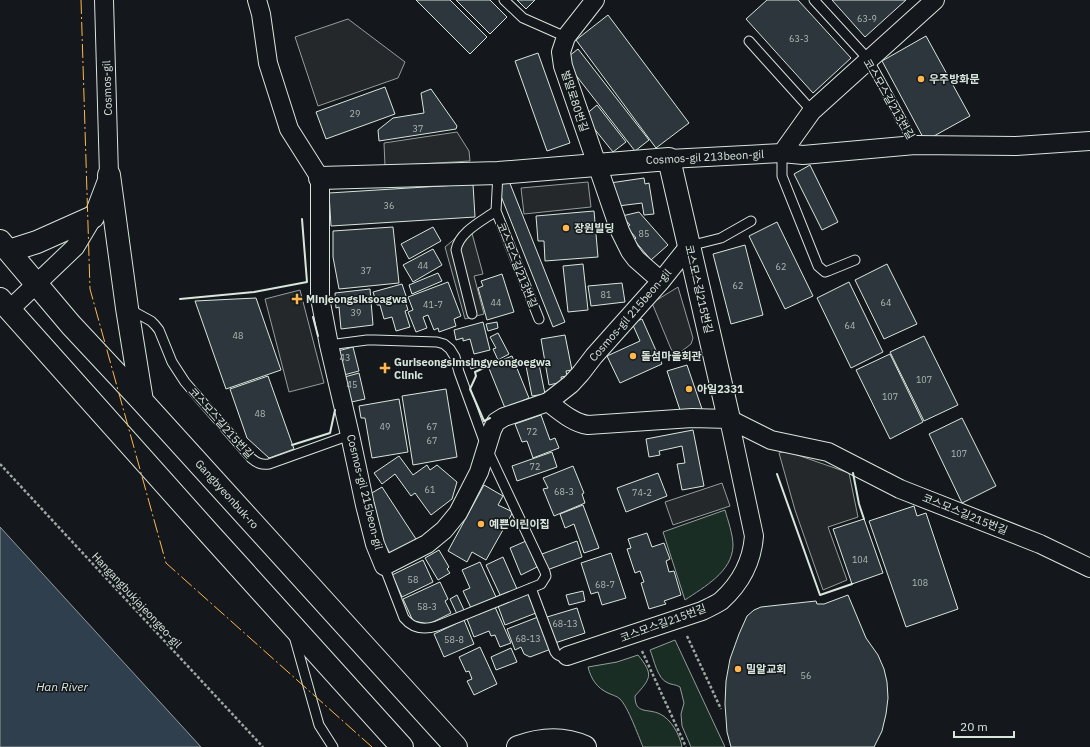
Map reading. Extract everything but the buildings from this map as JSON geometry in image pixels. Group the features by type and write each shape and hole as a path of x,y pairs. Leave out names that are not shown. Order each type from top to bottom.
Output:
{"main road":[{"name":"Cosmos-gil 213beon-gil","path":"320,178 498,173 668,159"},
{"name":"코스모스길215번길","path":"668,159 729,419"},
{"path":"109,175 127,308 142,401"},
{"path":"5,246 44,240 93,217"},
{"name":"Gangbyeonbuk-ro","path":"5,246 71,325 142,401 456,747"},
{"path":"5,304 402,747"},
{"path":"518,747 530,742 552,739 578,744 585,747"}],"street":[{"name":"Cosmos-gil","path":"104,0 109,175"},
{"path":"257,0 261,14 268,63 289,129 320,178"},
{"name":"벌말로80번길","path":"595,0 566,36 561,52 563,66 596,164"},
{"path":"782,153 812,111 935,0"},
{"name":"Cosmos-gil 213beon-gil","path":"668,159 782,153 804,155 915,145 1016,146 1090,142"},
{"path":"596,164 620,231 630,251 642,265 661,281"},
{"path":"5,304 36,284 75,247 93,217 109,175"},
{"name":"Cosmos-gil 215beon-gil","path":"320,178 320,298 328,345 374,539 384,566 436,538 451,522 479,472 492,430 496,422 504,417 548,402 576,378 661,281 689,246"},
{"name":"코스모스길215번길","path":"548,402 582,424 692,418 729,419 771,440 828,452 900,489 1040,544 1090,568"},
{"name":"코스모스길215번길","path":"568,656 702,611 720,602 738,583 753,549 754,536 729,419"}],"lane":[{"path":"504,0 523,18 566,36"},
{"name":"코스모스길213번길","path":"814,0 868,59 915,145"},
{"path":"749,40 812,111"},
{"path":"782,153 782,176 818,266 825,272 855,260"},
{"name":"코스모스길213번길","path":"498,173 496,211 539,319"},
{"name":"코스모스길213번길","path":"472,314 456,250 457,245 463,235 496,211"},
{"path":"689,246 721,238 751,221"},
{"name":"코스모스길215번길","path":"127,308 151,321 155,325 159,330 172,362 185,382 246,452 257,462 263,465 269,464 350,435"},
{"path":"328,345 367,340 438,342 444,344 450,349 455,357 459,372 487,448 546,576 541,584 437,626 421,628 409,624 404,618 384,566"},
{"name":"코스모스길215번길","path":"531,588 555,652 561,657 568,656"},
{"path":"291,624 319,725 332,747"}],"path":[{"name":"Hangangbukjajeongeo-gil","path":"0,464 263,747"},
{"path":"680,619 720,709"},
{"path":"634,634 686,747"}],"green space":[{"path":"725,510 733,541 728,564 716,578 685,600 663,532"},
{"path":"675,640 725,747 691,747 682,726 681,714 684,703 680,687 664,681 656,668 650,650"},
{"path":"638,655 647,667 648,676 644,685 635,696 637,706 643,710 655,712 664,716 671,723 677,733 682,747 643,747 633,722 623,703 619,698 604,691 598,686 588,667 617,662"}],"shaded area":[{"path":"348,19 405,62 398,78 318,106 295,37"},
{"path":"457,132 469,151 470,161 385,166 384,143"},
{"path":"588,182 591,207 524,214 521,188"},
{"path":"470,226 483,274 474,276 484,314 465,319 445,247"},
{"path":"678,287 693,338 691,344 678,354 675,354 671,349 652,303"},
{"path":"300,290 324,383 289,392 265,299"},
{"path":"786,451 849,473 858,517 828,527 847,580 823,590 795,510 779,453"},
{"path":"722,483 730,506 673,525 665,502"}],"water":[{"name":"Han River","path":"0,527 201,747 0,747"}],"wall":[{"path":"180,299 254,292 307,282 302,219"},
{"path":"313,317 318,336"},
{"path":"488,366 475,372 476,376 470,389 484,421 490,418"},
{"path":"292,445 330,433 335,410"},
{"path":"853,473 859,504 864,519"},
{"path":"777,474 820,595 852,584"}],"power":[{"path":"81,0 90,289 166,563 372,747"}],"place":[{"name":"우주방화문","path":"921,79"},
{"name":"장원빌딩","path":"566,228"},
{"name":"Minjeongsiksoagwa","path":"297,299"},
{"name":"돌섬마을회관","path":"633,356"},
{"name":"Guriseongsimsingyeongoegwa Clinic","path":"385,368"},
{"name":"아일2331","path":"689,389"},
{"name":"예쁜이린이집","path":"481,524"},
{"name":"밀알교회","path":"738,669"}]}
